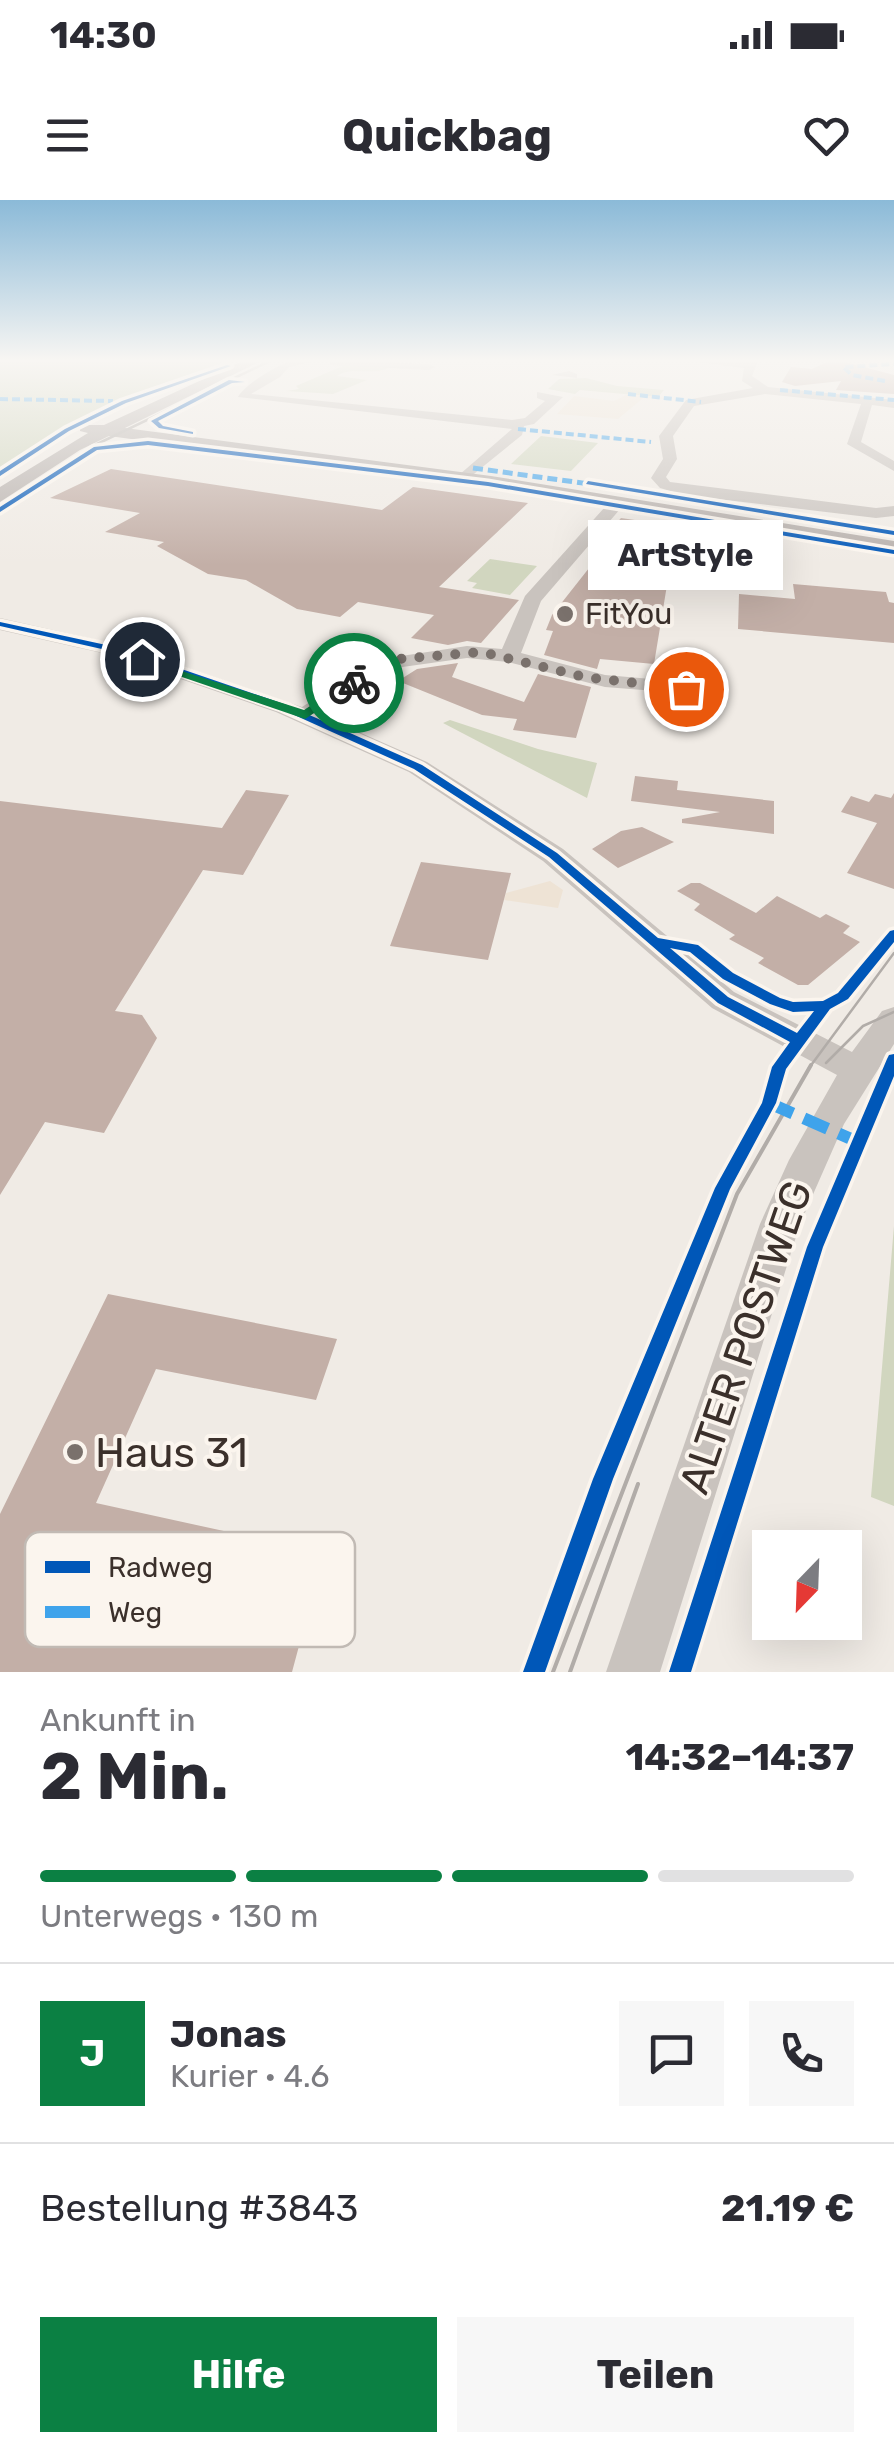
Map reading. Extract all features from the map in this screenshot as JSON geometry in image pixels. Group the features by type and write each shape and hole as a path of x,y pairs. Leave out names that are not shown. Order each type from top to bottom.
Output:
{"main road":[{"path":"0,482 103,428"},
{"path":"155,428 187,440"},
{"path":"0,496 100,429 468,475 894,539"},
{"path":"55,458 124,440 187,440"},
{"path":"468,475 894,547"}],"street":[{"path":"468,475 518,428"},
{"path":"672,428 666,436 670,459 658,478 665,485 876,513 894,511"},
{"path":"859,428 854,444 862,452 893,465"},
{"path":"509,656 532,600 618,501"},
{"path":"0,624 116,650 305,715 418,767 483,806 596,888 723,1000 855,1069"},
{"path":"305,715 382,664 467,652 509,656 584,677 686,689"},
{"name":"ALTER POSTWEG","path":"632,1672 776,1227 817,1138 855,1069 894,1020"}],"green space":[{"path":"0,428 70,428 0,469"},
{"path":"541,436 598,443 571,471 511,464"},
{"path":"490,559 537,566 510,595 472,588 477,583 467,581"},
{"path":"450,720 538,749 597,763 587,798 443,723"},
{"path":"894,1226 894,1506 871,1497"}],"shaded area":[{"path":"550,881 563,890 558,908 504,900 506,893"}],"building":[{"path":"111,469 382,510 413,487 528,503 439,587 519,600 481,643 448,645 411,638 434,615 358,602 340,617 297,609 246,580 208,574 157,546 164,542 105,532 140,513 50,498"},
{"path":"621,518 690,528 684,588 667,585 654,664 600,659 597,669 544,655 553,631 546,630 552,615 593,563 611,551 593,549"},
{"path":"793,584 886,592 889,602 894,603 894,643 738,629 739,594 795,599"},
{"path":"458,663 452,677 524,702 538,674 591,687 576,738 513,730 517,719 482,715 398,681 417,669"},
{"path":"635,776 678,781 677,790 774,801 774,834 682,823 682,819 720,812 631,801"},
{"path":"246,790 289,795 243,875 203,870 115,1011 142,1015 157,1038 104,1133 45,1122 0,1195 0,801 222,828"},
{"path":"894,793 894,889 847,873 877,823 841,812 851,796 869,802 875,794 891,798"},
{"path":"642,827 674,842 618,868 592,849 621,831"},
{"path":"421,862 511,873 488,960 390,946"},
{"path":"700,883 756,913 777,896 820,918 826,914 850,926 843,933 860,942 808,985 798,985 758,963 764,958 729,939 735,935 694,910 700,904 677,891"},
{"path":"108,1294 337,1339 316,1400 156,1369 96,1503 228,1532 25,1532 25,1647 299,1647 292,1672 0,1672 0,1514"}],"tram line":[{"path":"0,506 95,445 131,428"},
{"path":"810,1066 894,953"},
{"path":"826,1063 863,1026 894,1012"},
{"path":"553,1672 737,1194 810,1066"},
{"path":"570,1672 638,1484"}],"marked path":[{"path":"518,429 651,442"},
{"path":"473,468 597,485"},
{"path":"769,1103 858,1142"}],"cycle path":[{"path":"0,474 72,428"},
{"path":"164,428 191,433"},
{"path":"0,510 96,448 148,443 488,484 894,552"},
{"path":"588,483 894,533"},
{"path":"0,624 117,650 284,707 418,767 553,855 723,1000 799,1040"},
{"path":"534,1672 603,1479 723,1188 769,1103 779,1067 825,1006 843,996 894,934"},
{"path":"659,942 694,948 728,976 775,1001 793,1007 825,1006"},
{"path":"680,1672 815,1247 894,1059"}],"way so far":[{"path":"354,683 382,664 399,659 482,652 584,677 686,689"}],"place":[{"name":"FitYou","path":"565,614"},
{"name":"ArtStyle","path":"686,689"},
{"name":"Haus 31","path":"75,1452"}],"route":[{"path":"142,659 305,715 354,683"}]}
